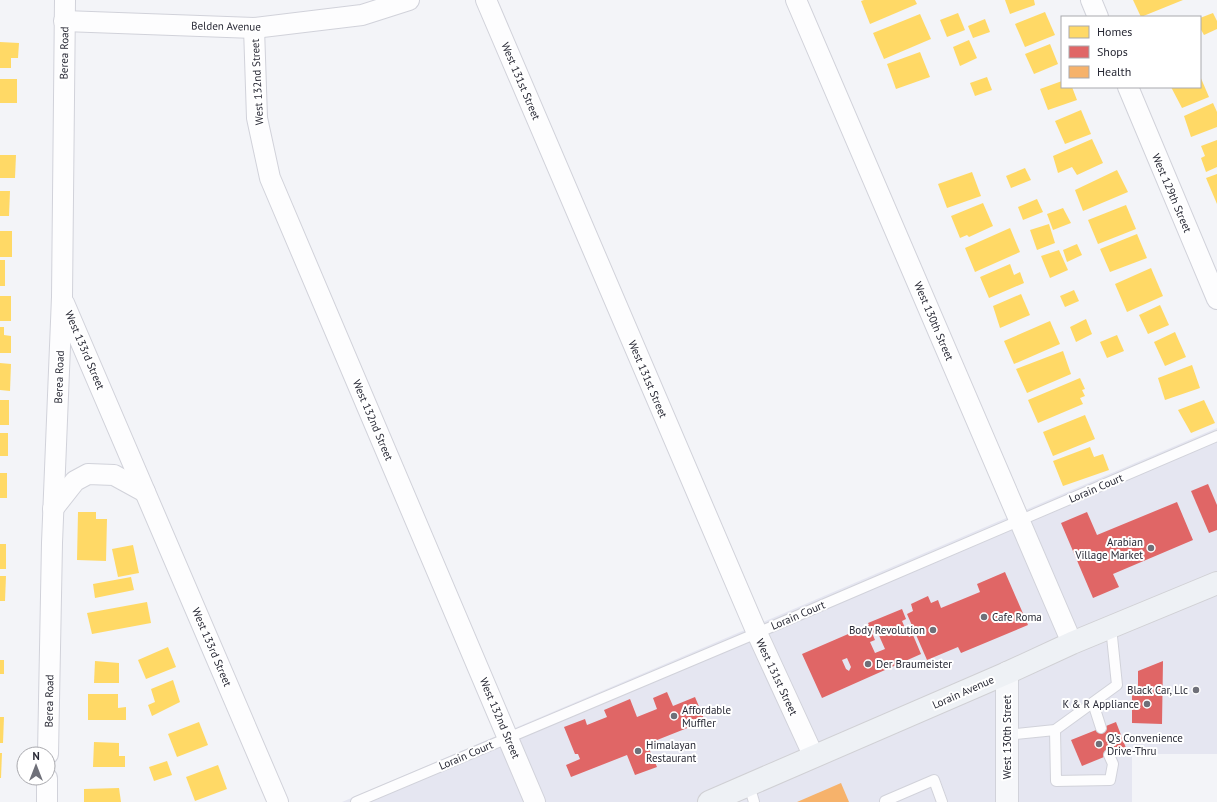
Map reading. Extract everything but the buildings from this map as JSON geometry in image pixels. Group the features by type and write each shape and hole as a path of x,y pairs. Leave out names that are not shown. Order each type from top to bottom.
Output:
{"main road":[{"name":"Lorain Avenue","path":"709,802 752,794 814,757 1072,643 1217,583"},
{"name":"West 130th Street","path":"1007,673 1007,802"}],"street":[{"name":"Berea Road","path":"48,746 53,508 62,297 65,0"},
{"name":"Belden Avenue","path":"64,21 254,28 362,15 409,0"},
{"name":"West 131st Street","path":"486,0 757,633 814,757"},
{"name":"West 130th Street","path":"796,0 1072,643"},
{"path":"1091,0 1098,16"},
{"name":"West 132nd Street","path":"254,28 257,118 270,178 535,802"},
{"name":"West 129th Street","path":"1128,88 1217,299"},
{"name":"West 133rd Street","path":"62,297 278,802"},
{"path":"53,508 75,481 88,474 114,474 145,492"},
{"path":"47,786 47,802"}],"lane":[{"name":"Lorain Court","path":"356,802 757,633 1217,436"},
{"path":"1007,735 1055,730 1117,685 1111,627"},
{"path":"1093,703 1101,728"},
{"path":"1055,730 1056,781 1110,780 1113,764 1109,755"},
{"path":"886,802 885,801 934,780 942,802"}],"shaded area":[{"path":"1217,428 1217,754 1132,754 1132,802 342,802"}],"place":[{"name":"Arabian Village Market","path":"1151,548"},
{"name":"Cafe Roma","path":"984,617"},
{"name":"Body Revolution","path":"933,630"},
{"name":"Der Braumeister","path":"868,664"},
{"name":"Black Car, Llc","path":"1196,690"},
{"name":"K & R Appliance","path":"1147,704"},
{"name":"Affordable Muffler","path":"674,716"},
{"name":"Q's Convenience Drive-Thru","path":"1099,744"},
{"name":"Himalayan Restaurant","path":"638,751"}]}
